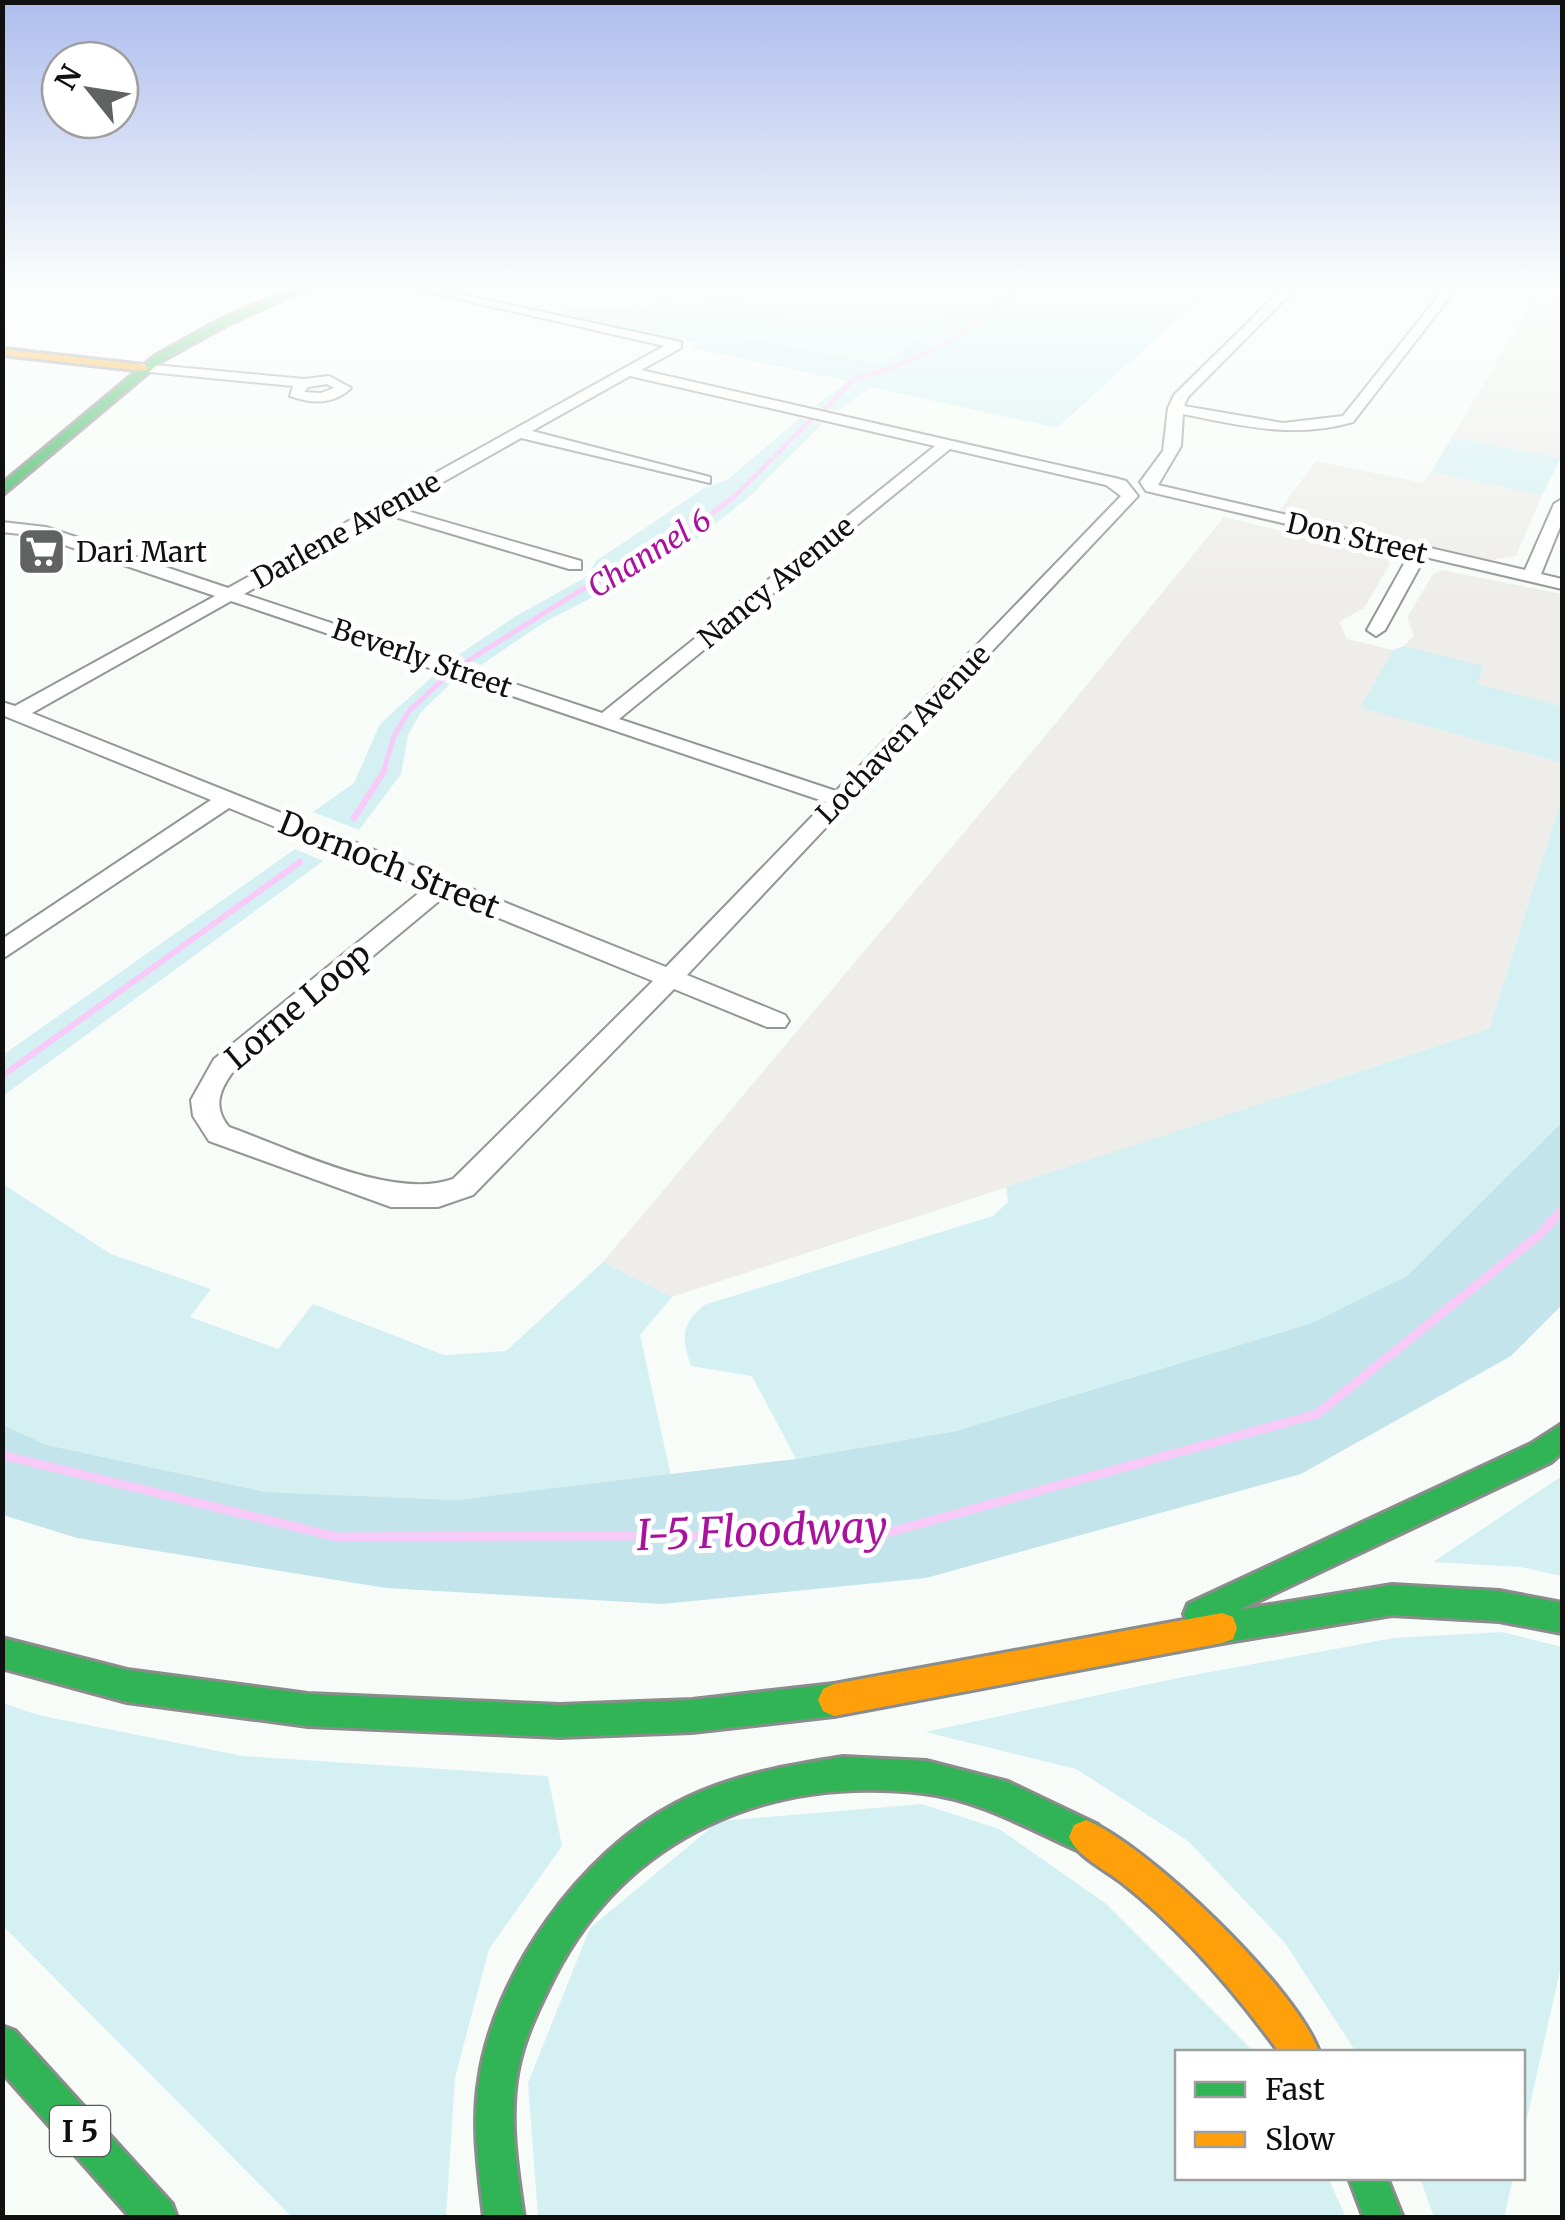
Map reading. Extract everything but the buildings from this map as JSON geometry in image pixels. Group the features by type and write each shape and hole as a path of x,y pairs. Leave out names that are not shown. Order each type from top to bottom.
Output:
{"main road":[{"path":"2,491 116,393"},
{"path":"1140,1641 1542,1453 1562,1436"},
{"path":"2,1653 127,1686 308,1710 560,1722 692,1716 813,1704 1140,1641 1392,1600 1499,1606 1562,1618"},
{"path":"504,2218 498,2172 497,2081 518,2008 539,1956 564,1914 616,1858 678,1816 753,1784 872,1773 956,1781 1029,1806 1083,1835 1152,1881 1264,1999 1300,2050"},
{"name":"I 5","path":"2,2044 158,2218"},
{"path":"1369,2180 1384,2218"}],"street":[{"name":"Darlene Avenue","path":"9,711 231,594 593,393"},
{"path":"721,393 947,444"},
{"path":"1183,393 1175,408 1287,429 1328,426 1348,418 1368,393"},
{"name":"Don Street","path":"1175,408 1173,445 1150,475 1148,482 1152,488 1562,584"},
{"path":"521,432 704,480"},
{"name":"Lochaven Avenue","path":"670,978 1130,496 1127,490 1109,481 947,444"},
{"name":"Nancy Avenue","path":"605,720 947,444"},
{"path":"1531,577 1562,504"},
{"path":"384,509 575,566"},
{"name":"Beverly Street","path":"2,527 40,531 839,799"},
{"path":"1376,630 1419,552"},
{"name":"Dornoch Street","path":"9,711 776,1021"},
{"path":"2,951 226,800"},
{"name":"Lorne Loop","path":"442,886 223,1066 208,1085 202,1104 207,1121 220,1134 391,1196 438,1196 464,1187 670,978"}],"shaded area":[{"path":"833,393 863,393 837,411 815,406"},
{"path":"896,393 1096,393 1057,428"},
{"path":"1479,393 1561,393 1561,458 1452,437"},
{"path":"800,418 823,423 749,497 684,549 545,622 481,665 457,656 516,616 586,577 596,561 706,487 728,479"},
{"path":"1452,437 1561,458 1542,495 1431,472"},
{"path":"1316,461 1423,483 1431,472 1542,495 1516,556 1492,560 1278,512"},
{"path":"1224,517 1388,557 1390,564 1364,608 1339,622 1347,639 1393,650 1361,708 1562,763 1562,797 1489,1029 672,1297 603,1262 1041,741"},
{"path":"1441,570 1562,594 1562,706 1476,684 1484,667 1404,646 1414,635 1407,618 1433,574"},
{"path":"1404,646 1484,666 1477,684 1562,706 1562,763 1360,708 1393,650"},
{"path":"432,677 450,684 421,712 408,735 401,774 359,830 313,812 354,783 380,724"},
{"path":"1562,797 1562,1122 1407,1276 1312,1323 956,1431 796,1459 752,1376 691,1366 685,1332 704,1305 993,1216 1008,1202 1006,1187 1489,1029"},
{"path":"295,849 323,861 3,1096 3,1055"},
{"path":"1562,1122 1562,1305 1511,1356 1301,1474 926,1578 662,1604 386,1588 77,1538 3,1515 3,1425 47,1445 267,1492 456,1500 796,1459 956,1431 1312,1323 1407,1276"},
{"path":"3,1184 111,1254 211,1289 190,1317 278,1349 313,1304 444,1355 506,1351 603,1262 672,1297 640,1335 671,1476 457,1500 267,1492 47,1445 3,1425"},
{"path":"1562,1476 1562,1576 1520,1567 1433,1562"},
{"path":"1502,1632 1562,1647 1562,1962 1525,2127 1525,2050 1355,2050 1285,1943 1188,1841 1076,1769 925,1732 1178,1678 1394,1638"},
{"path":"3,1703 38,1715 243,1756 548,1776 562,1846 489,1949 455,2078 446,2217 292,2217 3,1926"},
{"path":"922,1804 999,1829 1105,1903 1252,2050 1175,2050 1175,2180 1329,2180 1346,2217 538,2217 528,2083 590,1928 719,1821"},
{"path":"1421,2180 1513,2180 1504,2218 1434,2217"}],"waterway":[{"name":"Channel 6","path":"823,411 841,393"},
{"name":"Channel 6","path":"735,496 812,419"},
{"name":"Channel 6","path":"466,662 581,590 680,538 735,496"},
{"name":"Channel 6","path":"732,499 735,496"},
{"name":"Channel 6","path":"383,773 394,736 409,711 448,675"},
{"name":"Channel 6","path":"354,818 385,770"},
{"name":"Channel 6","path":"2,1076 300,862"},
{"name":"I-5 Floodway","path":"2,1455 337,1537 879,1535 1317,1414 1539,1235 1562,1210"}],"traffic: fast":[{"path":"2,491 118,393"},
{"path":"1199,1614 1541,1453 1562,1436"},
{"path":"1222,1628 1392,1600 1499,1606 1562,1618"},
{"path":"2,1653 127,1686 308,1710 560,1721 692,1716 834,1700"},
{"path":"504,2218 495,2099 501,2062 522,2002 563,1924 619,1862 686,1816 762,1786 843,1773 926,1777 1008,1798 1086,1837"},
{"path":"2,2044 158,2218"},
{"path":"1369,2180 1384,2218"}],"traffic: slow":[{"path":"834,1700 1222,1628"},
{"path":"1086,1837 1177,1907 1230,1962 1299,2050"}],"place":[{"name":"Dari Mart","path":"41,552"}]}
